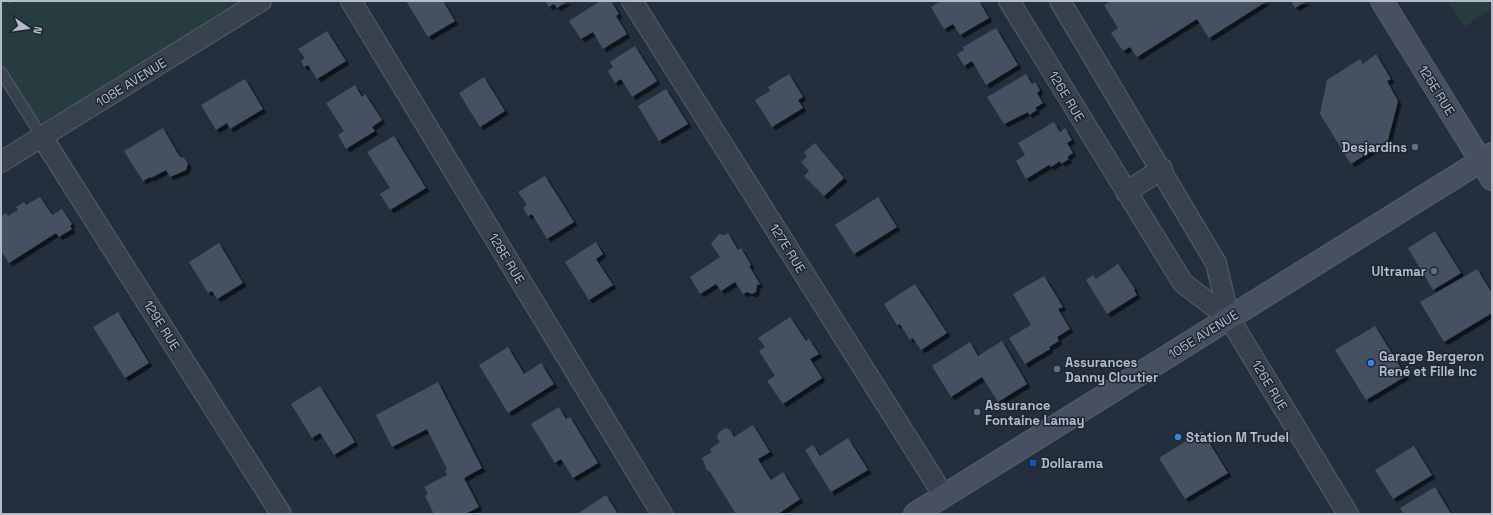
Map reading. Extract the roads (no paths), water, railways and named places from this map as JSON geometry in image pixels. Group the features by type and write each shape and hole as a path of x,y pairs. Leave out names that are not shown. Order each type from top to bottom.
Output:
{"street":[{"name":"108E AVENUE","path":"1,162 261,1"},
{"name":"128E RUE","path":"351,1 662,514"},
{"name":"127E RUE","path":"632,1 944,496"},
{"name":"126E RUE","path":"1009,1 1183,283 1229,318"},
{"name":"126E RUE","path":"1060,1 1162,169 1216,263 1229,318 1348,514"},
{"name":"125E RUE","path":"1382,1 1486,157 1492,180"},
{"name":"129E RUE","path":"42,137 282,514"},
{"name":"105E AVENUE","path":"915,514 1486,157"},
{"path":"1126,192 1162,169"}],"lane":[{"path":"1,72 42,137"}],"place":[{"name":"Desjardins","path":"1415,147"},
{"name":"Ultramar","path":"1434,271"},
{"name":"Garage Bergeron René et Fille Inc","path":"1371,363"},
{"name":"Assurances Danny Cloutier","path":"1057,369"},
{"name":"Assurance Fontaine Lamay","path":"977,412"},
{"name":"Station M Trudel","path":"1178,437"},
{"name":"Dollarama","path":"1033,463"}]}
